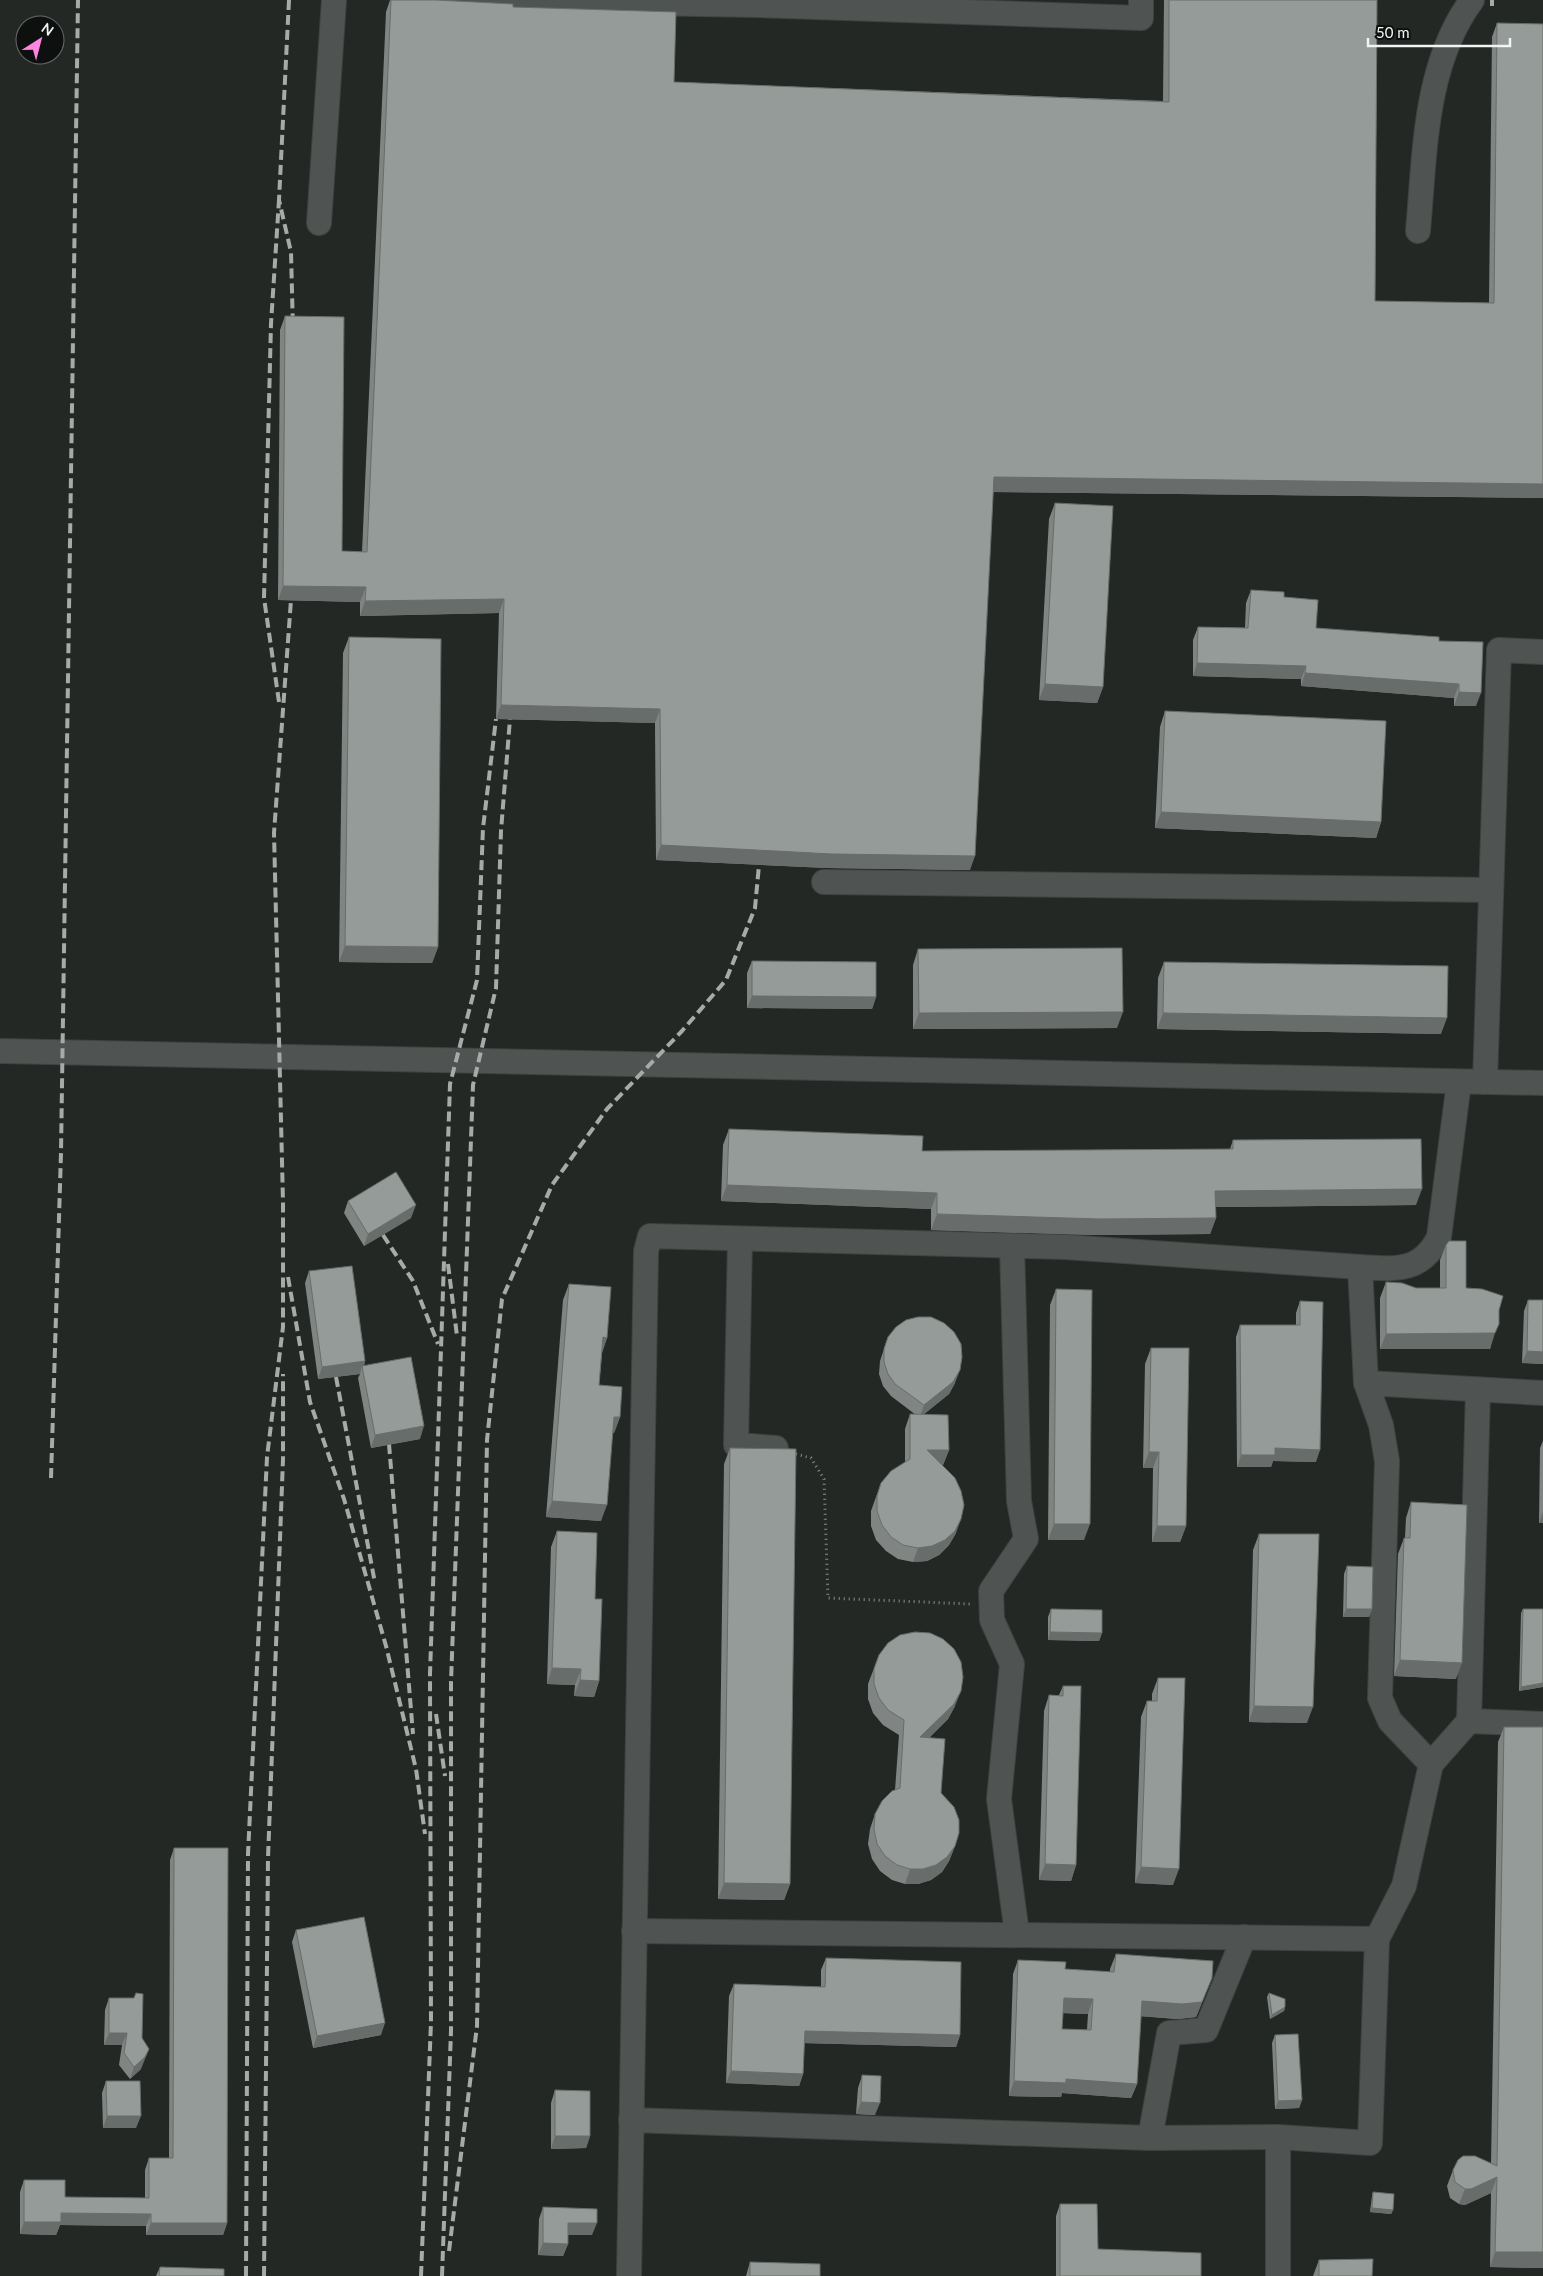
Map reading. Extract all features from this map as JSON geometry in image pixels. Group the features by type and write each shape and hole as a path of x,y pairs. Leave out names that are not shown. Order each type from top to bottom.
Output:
{"street":[{"path":"319,223 334,0"},
{"path":"456,0 758,2 1141,18 1141,0"},
{"path":"1418,231 1429,112 1446,50 1463,12 1472,0"},
{"path":"1485,1082 1499,650 1543,652"},
{"path":"824,882 1491,890"},
{"path":"0,1051 1543,1083"},
{"path":"628,2276 646,1251 650,1236 1065,1247 1391,1269 1406,1267 1420,1261 1434,1247 1439,1237 1459,1082"},
{"path":"740,1239 736,1446 776,1448"},
{"path":"1012,1246 1019,1501 1026,1539 991,1591 992,1620 1012,1664 999,1800 1017,1934"},
{"path":"1360,1267 1366,1382 1381,1425 1387,1461 1380,1698 1390,1721 1430,1764"},
{"path":"1366,1382 1543,1393"},
{"path":"631,2120 1150,2138 1278,2137 1370,2143 1376,1939 1404,1886 1430,1764 1469,1721 1478,1390"},
{"path":"1469,1721 1543,1724"},
{"path":"634,1931 1376,1939"},
{"path":"1150,2138 1169,2033 1206,2030 1244,1937"},
{"path":"1278,2137 1278,2276"}],"path":[{"path":"776,1448 811,1458 824,1479 828,1598 992,1606"}],"building":[{"path":"391,0 436,0 513,4 513,7 676,12 674,82 1169,102 1169,0 1377,0 1375,301 1494,303 1497,23 1543,24 1543,484 994,477 975,856 832,854 661,845 660,709 501,705 504,599 365,601 366,587 283,586 285,316 344,317 342,551 367,552"},
{"path":"1055,503 1113,506 1103,687 1045,684"},
{"path":"1251,590 1284,592 1284,597 1318,600 1316,628 1439,637 1439,641 1483,642 1481,693 1459,692 1459,684 1305,673 1306,666 1197,663 1198,627 1248,628"},
{"path":"349,637 441,639 438,947 345,946"},
{"path":"1165,711 1386,721 1381,822 1161,812"},
{"path":"1122,948 1123,1012 919,1013 918,949"},
{"path":"752,961 876,962 876,997 752,996"},
{"path":"1164,962 1448,966 1447,1018 1163,1013"},
{"path":"729,1129 923,1136 922,1151 1233,1149 1233,1140 1421,1139 1422,1189 1215,1191 1216,1218 1100,1219 937,1214 937,1193 727,1185"},
{"path":"396,1172 416,1205 368,1234 348,1201"},
{"path":"1449,1241 1466,1241 1466,1288 1482,1289 1503,1296 1499,1310 1499,1324 1495,1333 1386,1334 1386,1282 1402,1283 1416,1288 1446,1288 1446,1245"},
{"path":"352,1266 365,1361 322,1367 309,1271"},
{"path":"569,1284 611,1287 607,1338 603,1337 599,1385 622,1387 620,1417 614,1417 607,1505 552,1501"},
{"path":"1056,1289 1092,1290 1090,1524 1054,1524"},
{"path":"1528,1300 1543,1300 1543,1352 1527,1351"},
{"path":"1300,1301 1323,1302 1320,1450 1275,1448 1275,1455 1241,1455 1240,1325 1300,1325"},
{"path":"918,1317 931,1317 944,1323 954,1332 961,1344 962,1357 960,1370 953,1382 924,1405 895,1384 888,1374 884,1362 884,1349 888,1337 896,1327 906,1320"},
{"path":"1151,1348 1189,1348 1186,1526 1157,1526 1159,1452 1149,1452"},
{"path":"411,1357 424,1426 375,1435 362,1366"},
{"path":"910,1414 948,1415 949,1450 927,1450 955,1478 961,1491 964,1505 961,1519 955,1531 945,1540 932,1546 918,1548 903,1545 891,1537 882,1525 877,1511 877,1496 881,1483 891,1471 910,1459"},
{"path":"730,1448 796,1449 790,1884 724,1883"},
{"path":"1411,1502 1467,1505 1462,1663 1400,1660 1404,1538 1410,1538"},
{"path":"557,1531 597,1533 595,1599 602,1599 599,1681 580,1680 581,1669 552,1668"},
{"path":"1259,1534 1319,1534 1313,1707 1254,1706"},
{"path":"1347,1566 1373,1567 1372,1609 1346,1609"},
{"path":"1051,1609 1102,1610 1102,1633 1050,1632"},
{"path":"1523,1609 1543,1609 1543,1683 1521,1687"},
{"path":"915,1632 930,1633 943,1639 954,1649 961,1662 963,1677 961,1691 954,1704 920,1737 945,1739 941,1793 954,1807 959,1820 959,1833 955,1846 947,1857 936,1865 923,1869 910,1869 897,1865 885,1856 877,1844 874,1829 875,1814 882,1801 892,1791 900,1788 904,1720 888,1710 879,1698 874,1684 874,1669 879,1655 888,1643 900,1635"},
{"path":"1158,1678 1185,1678 1179,1869 1141,1867 1147,1701 1157,1701"},
{"path":"1063,1686 1081,1686 1076,1865 1045,1864 1049,1695 1063,1696"},
{"path":"1504,1727 1543,1727 1543,2252 1495,2252 1497,2177 1471,2189 1465,2189 1455,2182 1453,2170 1458,2160 1463,2156 1475,2156 1497,2166"},
{"path":"174,1848 228,1848 227,2223 151,2223 151,2214 61,2213 61,2222 24,2222 24,2180 65,2180 65,2197 149,2198 149,2158 173,2158"},
{"path":"364,1917 385,2023 317,2036 296,1930"},
{"path":"1116,1954 1213,1961 1212,1978 1202,2002 1182,2004 1142,2001 1137,2084 1066,2079 1066,2083 1014,2081 1018,1960 1066,1962 1065,1969 1114,1972","holes":["1064,1998 1093,1999 1091,2030 1062,2029"]},
{"path":"826,1958 961,1962 960,2035 805,2031 803,2074 731,2071 734,1984 825,1987"},
{"path":"136,1993 143,1994 142,2038 149,2049 145,2057 134,2067 124,2053 127,2033 109,2033 109,1998 134,1998"},
{"path":"1269,1993 1285,1999 1285,2007 1272,2015"},
{"path":"1298,2034 1302,2100 1278,2101 1275,2035"},
{"path":"862,2075 881,2076 880,2103 861,2102"},
{"path":"106,2081 140,2081 141,2116 107,2116"},
{"path":"555,2090 590,2091 590,2136 555,2136"},
{"path":"1373,2192 1394,2194 1393,2210 1372,2208"},
{"path":"1060,2204 1097,2204 1098,2249 1201,2253 1201,2276 1060,2276"},
{"path":"543,2207 597,2209 597,2223 568,2223 568,2244 543,2243"},
{"path":"1373,2259 1372,2276 1319,2276 1319,2260"},
{"path":"750,2262 820,2264 820,2276 750,2276"},
{"path":"160,2267 224,2269 224,2276 159,2276"}],"railway":[{"path":"51,1478 61,1153 78,0"},
{"path":"289,0 279,200 291,252 293,331"},
{"path":"1492,0 1492,6"},
{"path":"279,200 271,324 264,598 279,702"},
{"path":"246,2276 248,1854 267,1457 283,1327 283,1202 274,833 291,600"},
{"path":"421,2276 431,2022 430,1674 450,1084 477,980 483,828 496,719"},
{"path":"442,2276 451,2031 451,1682 473,1085 496,988 501,831 510,719"},
{"path":"449,2251 477,2026 487,1440 502,1299 552,1185 607,1109 682,1031 726,980 755,908 759,865"},
{"path":"383,1235 413,1281 438,1344"},
{"path":"448,1264 457,1336"},
{"path":"288,1277 310,1402 344,1499 386,1646 416,1769 425,1834"},
{"path":"264,2276 268,1858 283,1459 283,1374"},
{"path":"336,1377 375,1583"},
{"path":"389,1444 413,1734"},
{"path":"436,1714 445,1776"}]}
